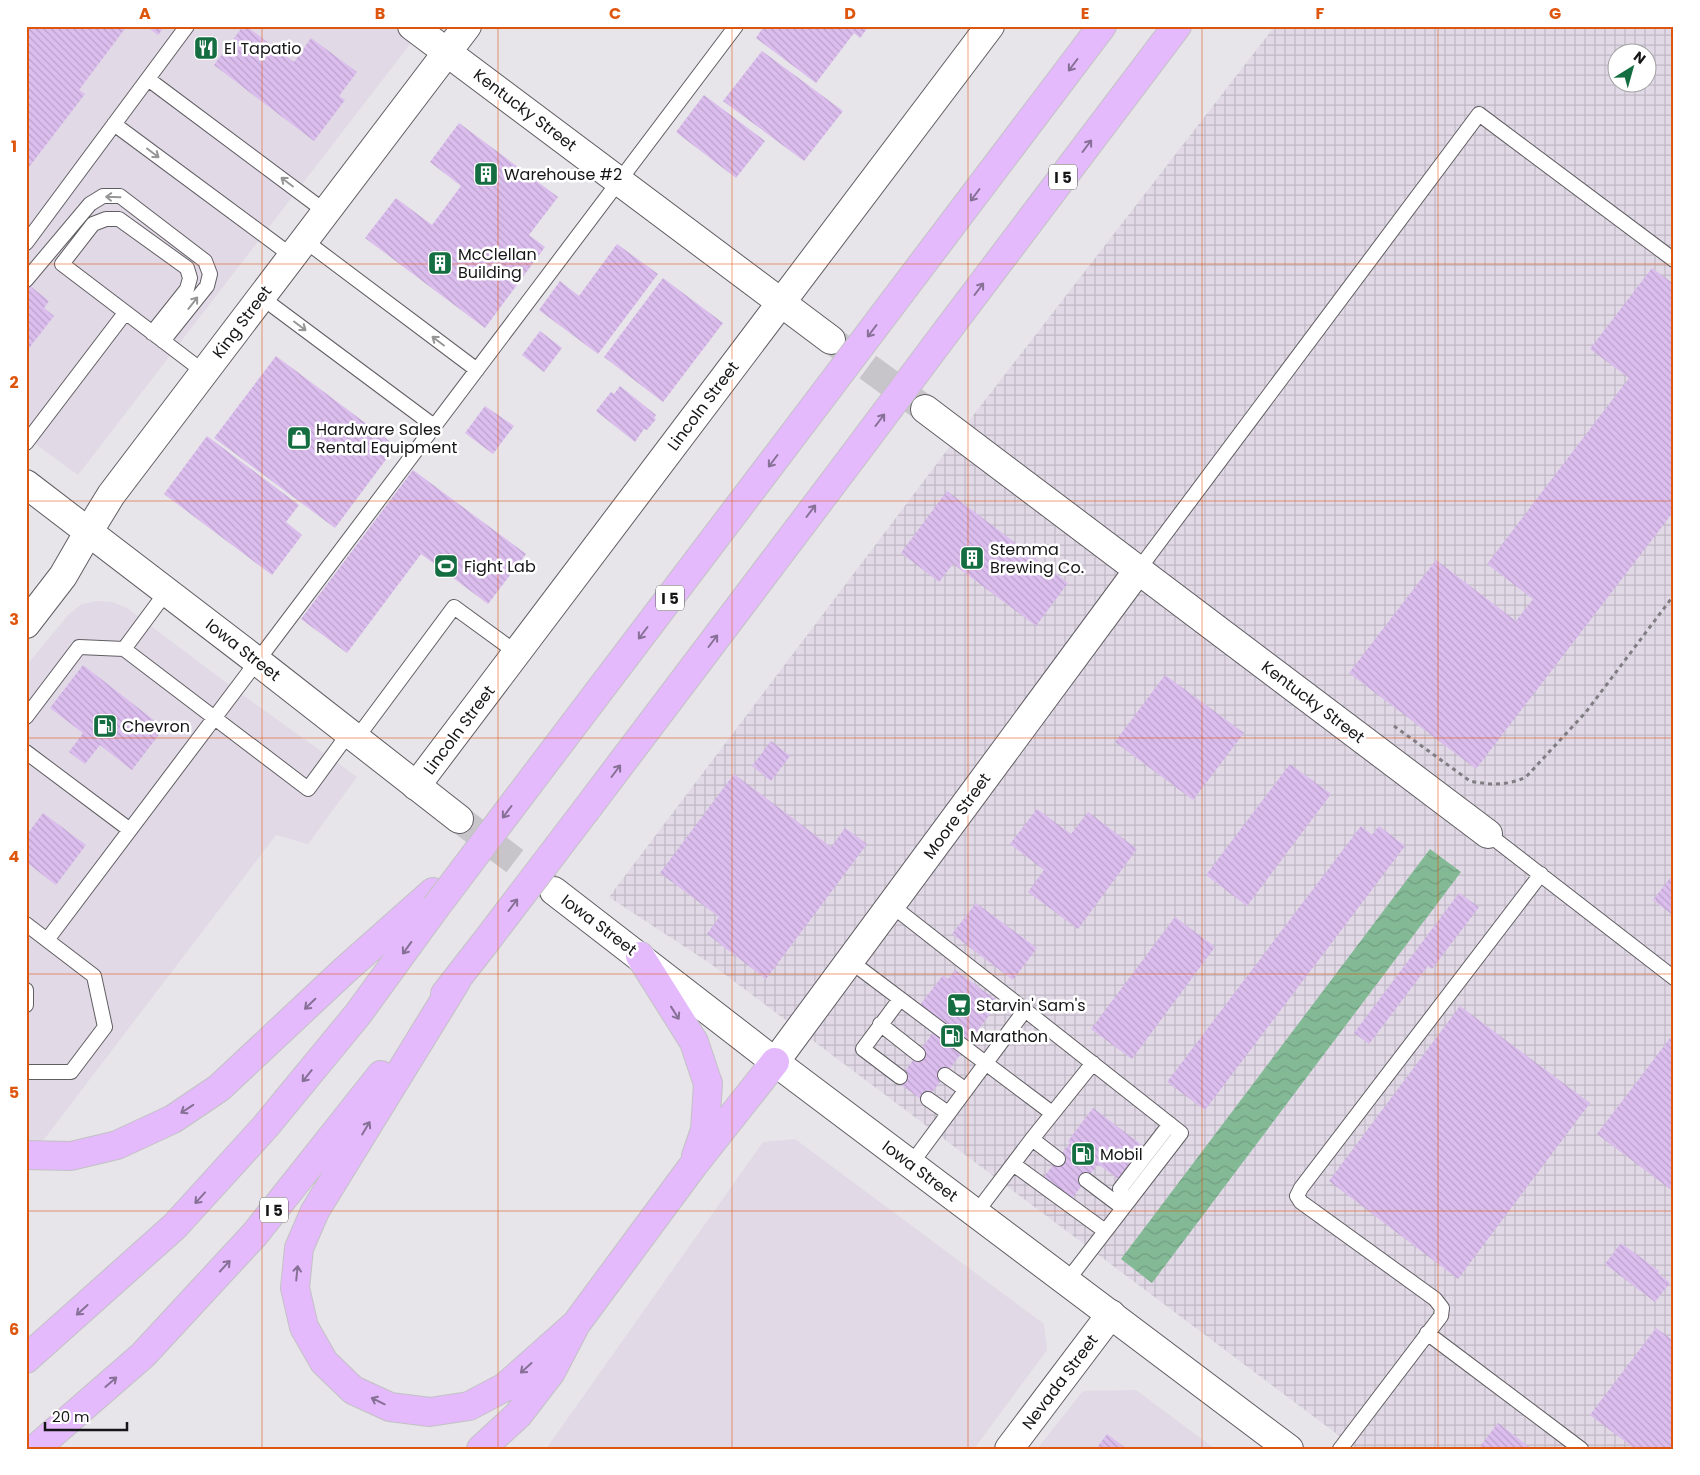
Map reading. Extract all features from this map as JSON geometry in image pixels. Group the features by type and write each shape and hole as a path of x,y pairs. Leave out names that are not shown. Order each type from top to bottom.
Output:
{"highway":[{"name":"I 5","path":"26,1359 175,1226 265,1127 358,1014 430,904 473,856 537,773 1102,26"},
{"name":"I 5","path":"35,1449 143,1355 255,1234 457,980 1176,26"},
{"path":"26,1155 71,1156 117,1145 173,1119 219,1088 345,970 430,904"},
{"path":"640,956 694,1042 708,1083 705,1130 692,1167"},
{"path":"457,980 312,1218 299,1248 295,1288 304,1327 324,1362 353,1390 390,1407 430,1412 469,1406 505,1387 576,1324"},
{"path":"481,1449 518,1415 546,1379 576,1324 692,1167 775,1062"}],"street":[{"name":"Kentucky Street","path":"412,26 831,340"},
{"name":"King Street","path":"26,624 63,576 111,495 467,26"},
{"name":"Lincoln Street","path":"416,786 990,26"},
{"name":"Kentucky Street","path":"925,409 1488,834"},
{"name":"Iowa Street","path":"26,484 258,661 459,819"},
{"name":"Moore Street","path":"775,1062 1139,569"},
{"name":"Iowa Street","path":"554,891 775,1062 1289,1449"},
{"name":"Nevada Street","path":"1009,1449 1110,1314"}],"lane":[{"path":"26,243 187,26"},
{"path":"47,940 736,26"},
{"path":"148,79 326,212"},
{"path":"1139,569 1479,114 1674,260"},
{"path":"114,124 477,370"},
{"path":"26,280 90,204 103,196 120,196 205,261 210,274 207,286 158,337"},
{"path":"158,337 186,289 190,278 187,268 119,219 106,219 93,224 62,264 204,372"},
{"path":"261,297 434,426"},
{"path":"26,443 125,313"},
{"path":"124,649 167,591"},
{"path":"26,717 79,647 124,649 308,789 353,736 454,607 517,653"},
{"path":"26,752 130,830"},
{"path":"1488,834 1674,978"},
{"path":"1340,1449 1441,1316 1442,1308 1435,1299 1301,1202 1297,1196 1301,1188 1541,874"},
{"path":"891,905 1181,1133 1067,1281"},
{"path":"26,924 94,976 105,1027 70,1072 26,1072"},
{"path":"850,961 1052,1113"},
{"path":"26,990 26,1005"},
{"path":"900,998 863,1049 900,1077"},
{"path":"911,1164 1025,1010"},
{"path":"880,1024 918,1054"},
{"path":"976,1213 1092,1063"},
{"path":"946,1075 966,1090"},
{"path":"928,1099 948,1114"},
{"path":"1032,1139 1058,1159"},
{"path":"1012,1164 1105,1231"},
{"path":"1086,1180 1125,1205"},
{"path":"1427,1333 1581,1449"}],"path":[{"path":"1540,762 1586,712 1674,595"}],"shaded area":[{"path":"26,26 424,26 78,475 26,437"},
{"path":"1275,26 1674,26 1674,1449 1357,1449 711,964 609,897 982,404"},
{"path":"97,601 112,602 127,608 240,693 357,777 308,844 276,835 42,1142 26,1141 26,666 69,614 82,604"},
{"path":"795,1139 1044,1324 1047,1350 974,1449 546,1449 763,1142"},
{"path":"1136,1390 1215,1449 1037,1449 1083,1391"}],"water":[{"path":"1430,849 1461,872 1152,1283 1121,1259"}],"building":[{"path":"26,26 127,26 79,90 85,94 26,171"},
{"path":"146,26 165,26 158,35"},
{"path":"243,26 246,26 294,62 311,38 357,72 339,96 345,100 314,141 214,65"},
{"path":"764,26 869,26 860,38 854,33 816,83 756,38"},
{"path":"202,37 219,51 212,60 194,47"},
{"path":"762,51 843,111 804,161 723,101"},
{"path":"704,95 765,141 736,178 676,132"},
{"path":"459,123 558,197 529,235 545,247 485,328 365,238 396,198 432,225 461,186 430,162"},
{"path":"617,244 658,274 598,354 539,310 560,281 579,296"},
{"path":"1652,268 1674,284 1674,511 1476,769 1349,673 1436,560 1516,621 1533,599 1487,564 1629,378 1590,349"},
{"path":"663,278 723,323 663,402 604,357"},
{"path":"30,286 49,301 44,308 54,316 26,352 26,291"},
{"path":"540,331 562,348 544,372 522,355"},
{"path":"276,356 396,446 335,528 214,438"},
{"path":"620,386 656,415 654,418 656,419 647,430 644,429 635,442 596,411 611,392 614,394"},
{"path":"485,406 514,426 493,454 465,433"},
{"path":"207,436 299,505 286,522 302,535 272,575 164,494"},
{"path":"413,470 526,554 488,604 421,554 347,653 301,619"},
{"name":"Stemma Brewing Co.","path":"947,491 1068,583 1036,626 953,564 939,582 901,553"},
{"path":"83,665 164,728 132,770 100,745 85,764 69,752 83,733 50,708"},
{"path":"1165,675 1244,733 1193,800 1115,742"},
{"path":"771,741 790,756 771,781 752,766"},
{"path":"1290,764 1331,794 1247,906 1206,875"},
{"path":"734,774 831,847 845,828 867,844 766,979 707,934 719,917 660,873"},
{"path":"1037,809 1071,834 1088,812 1137,849 1078,929 1028,892 1044,870 1010,844"},
{"path":"43,813 86,845 56,885 26,862 26,836"},
{"path":"1361,826 1372,835 1379,826 1405,846 1205,1110 1167,1082"},
{"path":"1674,873 1674,916 1653,900"},
{"path":"1459,893 1479,907 1432,969 1428,966 1369,1044 1354,1033"},
{"path":"976,903 1037,948 1013,980 952,934"},
{"path":"1175,917 1215,947 1132,1059 1091,1029"},
{"path":"955,970 999,1002 969,1042 920,1005 943,975 948,979"},
{"path":"1460,1006 1590,1103 1458,1279 1329,1181"},
{"path":"935,1030 963,1051 925,1102 897,1082"},
{"path":"1674,1033 1674,1192 1597,1134"},
{"path":"1093,1108 1143,1146 1118,1179 1098,1164 1071,1200 1043,1178 1070,1143 1068,1141"},
{"path":"1621,1243 1659,1271 1658,1273 1670,1283 1655,1302 1605,1264"},
{"path":"1656,1328 1674,1341 1674,1449 1635,1449 1590,1415"},
{"path":"1498,1423 1532,1449 1478,1449"},
{"path":"1107,1434 1127,1449 1096,1449"}],"tunnel":[{"path":"834,342 925,409"},
{"path":"459,819 553,890"}],"place":[{"name":"El Tapatio","path":"206,48"},
{"name":"Warehouse #2","path":"486,174"},
{"name":"McClellan Building","path":"440,263"},
{"name":"Hardware Sales Rental Equipment","path":"299,438"},
{"name":"Stemma Brewing Co.","path":"972,558"},
{"name":"Fight Lab","path":"446,566"},
{"name":"Chevron","path":"105,726"},
{"name":"Starvin' Sam's","path":"959,1005"},
{"name":"Marathon","path":"952,1036"},
{"name":"Mobil","path":"1083,1154"}]}
